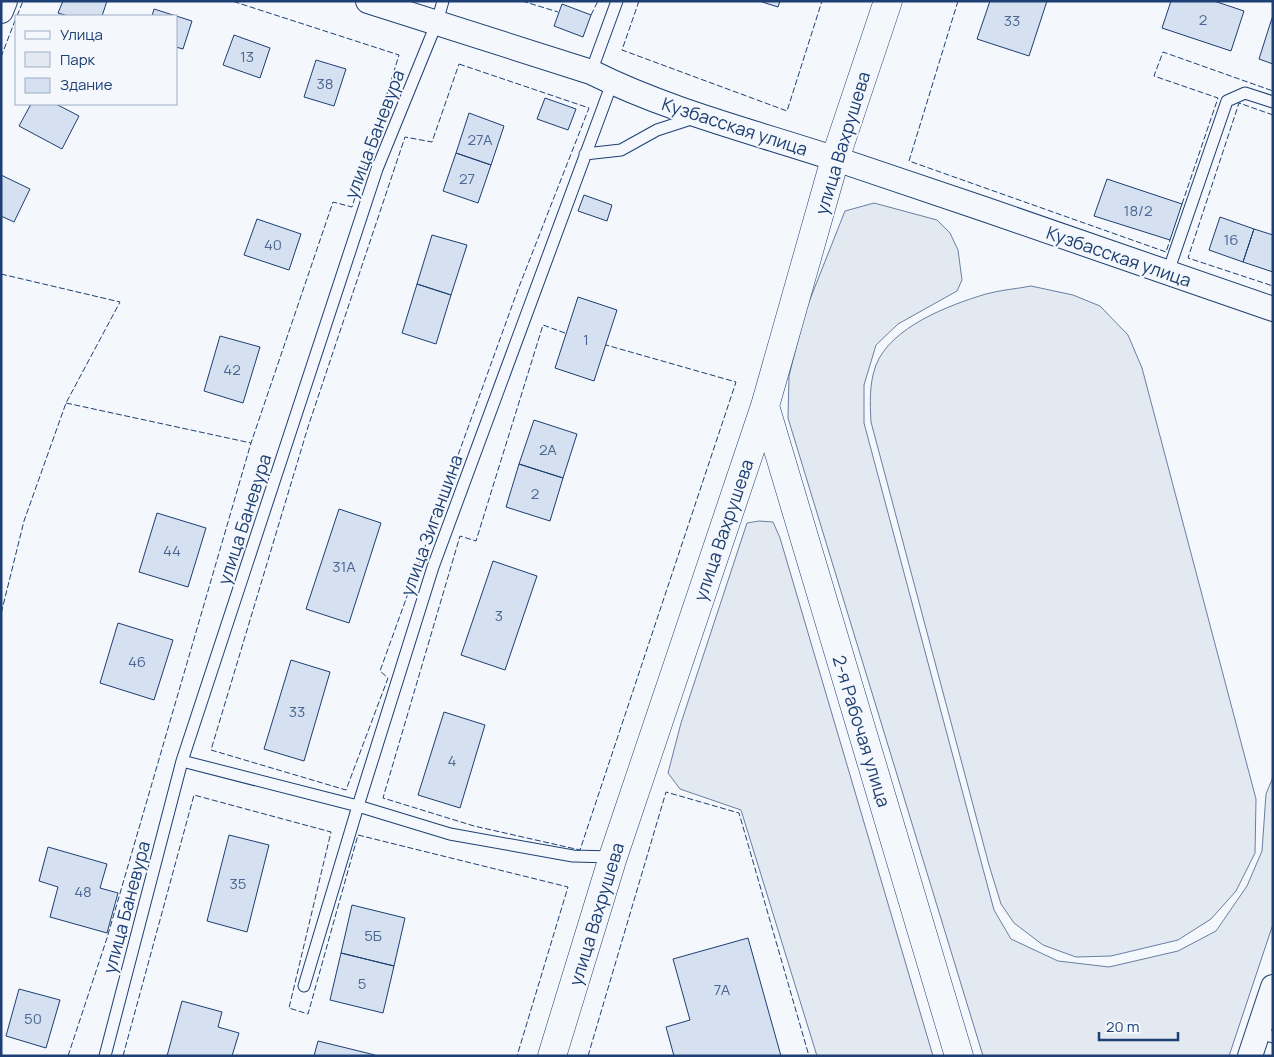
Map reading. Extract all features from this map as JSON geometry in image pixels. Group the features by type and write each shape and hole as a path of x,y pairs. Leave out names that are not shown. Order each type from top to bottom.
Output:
{"main road":[{"name":"улица Вахрушева","path":"552,1056 613,857 765,406 835,159 888,1"},
{"name":"2-я Рабочая улица","path":"765,406 959,1056"}],"street":[{"path":"1,11 5,1"},
{"name":"Кузбасская улица","path":"368,1 440,12 591,72 612,83 699,116 835,159 1273,309"},
{"path":"1250,1056 1265,1035 1273,987"}],"lane":[{"path":"591,72 617,1"},
{"name":"улица Баневура","path":"105,1056 182,761 377,169 440,12"},
{"name":"улица Зиганшина","path":"304,986 433,567 612,83"},
{"path":"1168,272 1227,101 1245,92 1273,102"},
{"path":"586,154 620,150 657,130 699,116"},
{"path":"182,761 358,806 450,834 573,856 613,857"}],"green space":[{"path":"874,203 937,220 950,233 958,250 962,280 957,291 898,324 876,345 864,385 864,423 994,910 1011,939 1058,961 1109,967 1178,951 1216,931 1247,886 1262,851 1266,794 1273,777 1273,924 1229,1056 983,1056 788,418 789,376 805,312 845,211"},
{"path":"1031,286 1073,295 1100,306 1128,335 1142,368 1256,799 1255,853 1236,891 1211,919 1178,940 1111,956 1076,957 1043,945 1014,923 1001,904 871,422 872,379 876,365 894,339 923,319 955,304 991,293"},
{"path":"759,521 773,522 780,538 933,1056 817,1056 741,810 680,789 668,773 681,723 747,523"}],"building":[{"path":"63,1 107,1 102,15 65,15 58,13"},
{"path":"759,1 780,1 778,7"},
{"path":"990,1 1047,1 1029,56 977,39"},
{"path":"1171,1 1214,1 1244,11 1231,51 1162,28"},
{"path":"562,4 591,15 583,37 554,26"},
{"path":"154,9 173,15 152,15"},
{"path":"178,17 192,21 183,49 178,48"},
{"path":"1273,19 1273,64 1259,59"},
{"path":"234,35 270,48 260,78 223,65"},
{"path":"316,60 346,69 334,106 304,97"},
{"path":"545,98 576,109 568,130 537,119"},
{"path":"30,105 58,105 79,116 62,149 19,126"},
{"path":"469,113 504,126 491,165 456,153"},
{"path":"456,153 491,165 478,203 443,191"},
{"path":"1,175 30,189 14,222 1,216"},
{"path":"1107,179 1182,204 1170,240 1094,216"},
{"path":"584,195 612,205 607,221 578,211"},
{"path":"1220,217 1254,229 1243,262 1209,250"},
{"path":"257,219 301,234 289,270 244,255"},
{"path":"1254,229 1273,235 1273,272 1243,262"},
{"path":"432,235 467,245 451,295 417,284"},
{"path":"417,284 451,295 436,344 402,333"},
{"path":"578,297 617,310 594,381 555,368"},
{"path":"220,336 260,347 243,403 204,391"},
{"path":"534,420 577,434 563,478 519,464"},
{"path":"519,464 563,478 550,521 506,507"},
{"path":"339,509 381,523 349,623 306,609"},
{"path":"157,513 206,528 188,587 139,572"},
{"path":"493,561 537,576 505,670 461,655"},
{"path":"118,623 173,640 154,700 100,683"},
{"path":"291,660 330,672 304,761 264,749"},
{"path":"444,712 485,725 460,808 418,795"},
{"path":"229,835 269,845 247,932 207,921"},
{"path":"48,847 107,864 100,888 118,893 107,933 50,917 58,887 39,881"},
{"path":"352,905 405,918 394,966 341,953"},
{"path":"748,938 781,1056 674,1056 666,1027 690,1020 673,959"},
{"path":"341,953 394,966 383,1013 330,1000"},
{"path":"19,989 60,1000 46,1048 6,1036"},
{"path":"182,1001 222,1012 218,1027 239,1033 232,1056 167,1056"},
{"path":"318,1041 375,1055 314,1056"}],"fence":[{"path":"17,15 23,1"},
{"path":"66,403 251,443 333,202 352,207 399,55 232,1"},
{"path":"522,1 558,12"},
{"path":"591,15 598,1"},
{"path":"639,1 622,50 787,111 822,1"},
{"path":"958,1 909,161 1166,252 1170,240"},
{"path":"1,57 15,21"},
{"path":"1182,204 1218,98 1154,76 1163,52 1273,91"},
{"path":"459,64 589,108 517,292 380,671 388,678 346,790 211,750 308,427 405,137 432,142 459,64"},
{"path":"1273,115 1239,103 1188,258 1273,286"},
{"path":"1,274 120,302 66,403 24,521 1,614"},
{"path":"565,333 543,325 476,541 460,536 383,798 474,826 580,850 736,382 606,345"},
{"path":"68,1056 107,938 251,443"},
{"path":"588,1056 666,792 739,813 809,1056"},
{"path":"123,1056 194,795 331,832 289,1008 308,1014 358,835 568,887 517,1056"}]}
